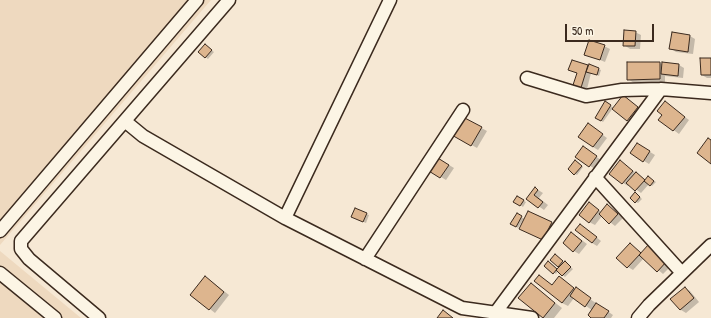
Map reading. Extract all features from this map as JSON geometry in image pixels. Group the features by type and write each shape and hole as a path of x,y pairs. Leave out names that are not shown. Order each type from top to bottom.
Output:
{"street":[{"path":"0,231 197,0"},
{"path":"100,318 29,259 22,249 22,241 126,122 229,0"},
{"path":"286,218 390,0"},
{"path":"527,78 586,96 622,90 661,89 711,93"},
{"path":"496,312 661,89"},
{"path":"365,259 463,110"},
{"path":"126,122 144,136 286,218 462,308 532,318"},
{"path":"595,177 682,273"},
{"path":"638,318 711,245"},
{"path":"0,273 55,318"}],"shaded area":[{"path":"0,0 211,0 0,245"},
{"path":"0,251 81,318 0,318"}],"building":[{"path":"624,30 636,31 635,46 623,46"},
{"path":"672,32 690,35 688,52 669,49"},
{"path":"589,40 605,45 600,60 584,55"},
{"path":"205,44 212,50 205,58 198,52"},
{"path":"700,58 711,58 711,75 701,75"},
{"path":"572,60 588,65 580,91 572,88 577,73 568,70"},
{"path":"627,62 660,62 660,79 627,80"},
{"path":"662,62 679,64 678,76 661,74"},
{"path":"589,64 599,68 597,75 586,72"},
{"path":"623,95 638,107 627,121 612,109"},
{"path":"605,101 611,105 601,121 595,118"},
{"path":"665,101 685,117 673,131 658,120 662,115 657,111"},
{"path":"461,116 482,127 471,146 450,134"},
{"path":"588,123 603,134 593,147 578,137"},
{"path":"708,138 711,140 711,164 697,153"},
{"path":"637,143 650,151 643,162 630,153"},
{"path":"583,146 597,156 589,167 575,157"},
{"path":"433,155 449,165 440,178 424,168"},
{"path":"575,160 582,166 574,175 568,169"},
{"path":"620,160 633,171 622,184 609,174"},
{"path":"636,172 645,180 635,191 626,183"},
{"path":"648,176 654,181 650,186 644,181"},
{"path":"535,187 538,190 534,195 543,202 538,208 526,199"},
{"path":"635,192 640,197 635,203 630,198"},
{"path":"517,196 524,200 520,206 513,202"},
{"path":"589,202 599,210 589,223 579,215"},
{"path":"607,204 618,214 609,224 599,214"},
{"path":"355,208 367,213 363,222 351,217"},
{"path":"528,211 552,222 543,240 519,229"},
{"path":"517,213 522,216 516,227 510,224"},
{"path":"580,224 597,237 592,243 575,230"},
{"path":"571,232 582,241 573,252 563,243"},
{"path":"630,243 641,253 627,268 616,258"},
{"path":"649,244 667,261 657,272 639,255"},
{"path":"555,254 563,261 558,267 550,260"},
{"path":"548,261 557,269 553,274 544,266"},
{"path":"565,261 571,267 562,276 556,270"},
{"path":"539,275 552,285 559,276 574,288 562,303 534,281"},
{"path":"205,276 224,292 209,310 190,295"},
{"path":"531,283 555,303 543,318 518,298"},
{"path":"576,287 591,298 585,307 570,296"},
{"path":"685,287 694,298 680,310 670,299"},
{"path":"596,303 609,311 604,318 591,318 588,315"},
{"path":"443,310 453,318 437,318"}]}
